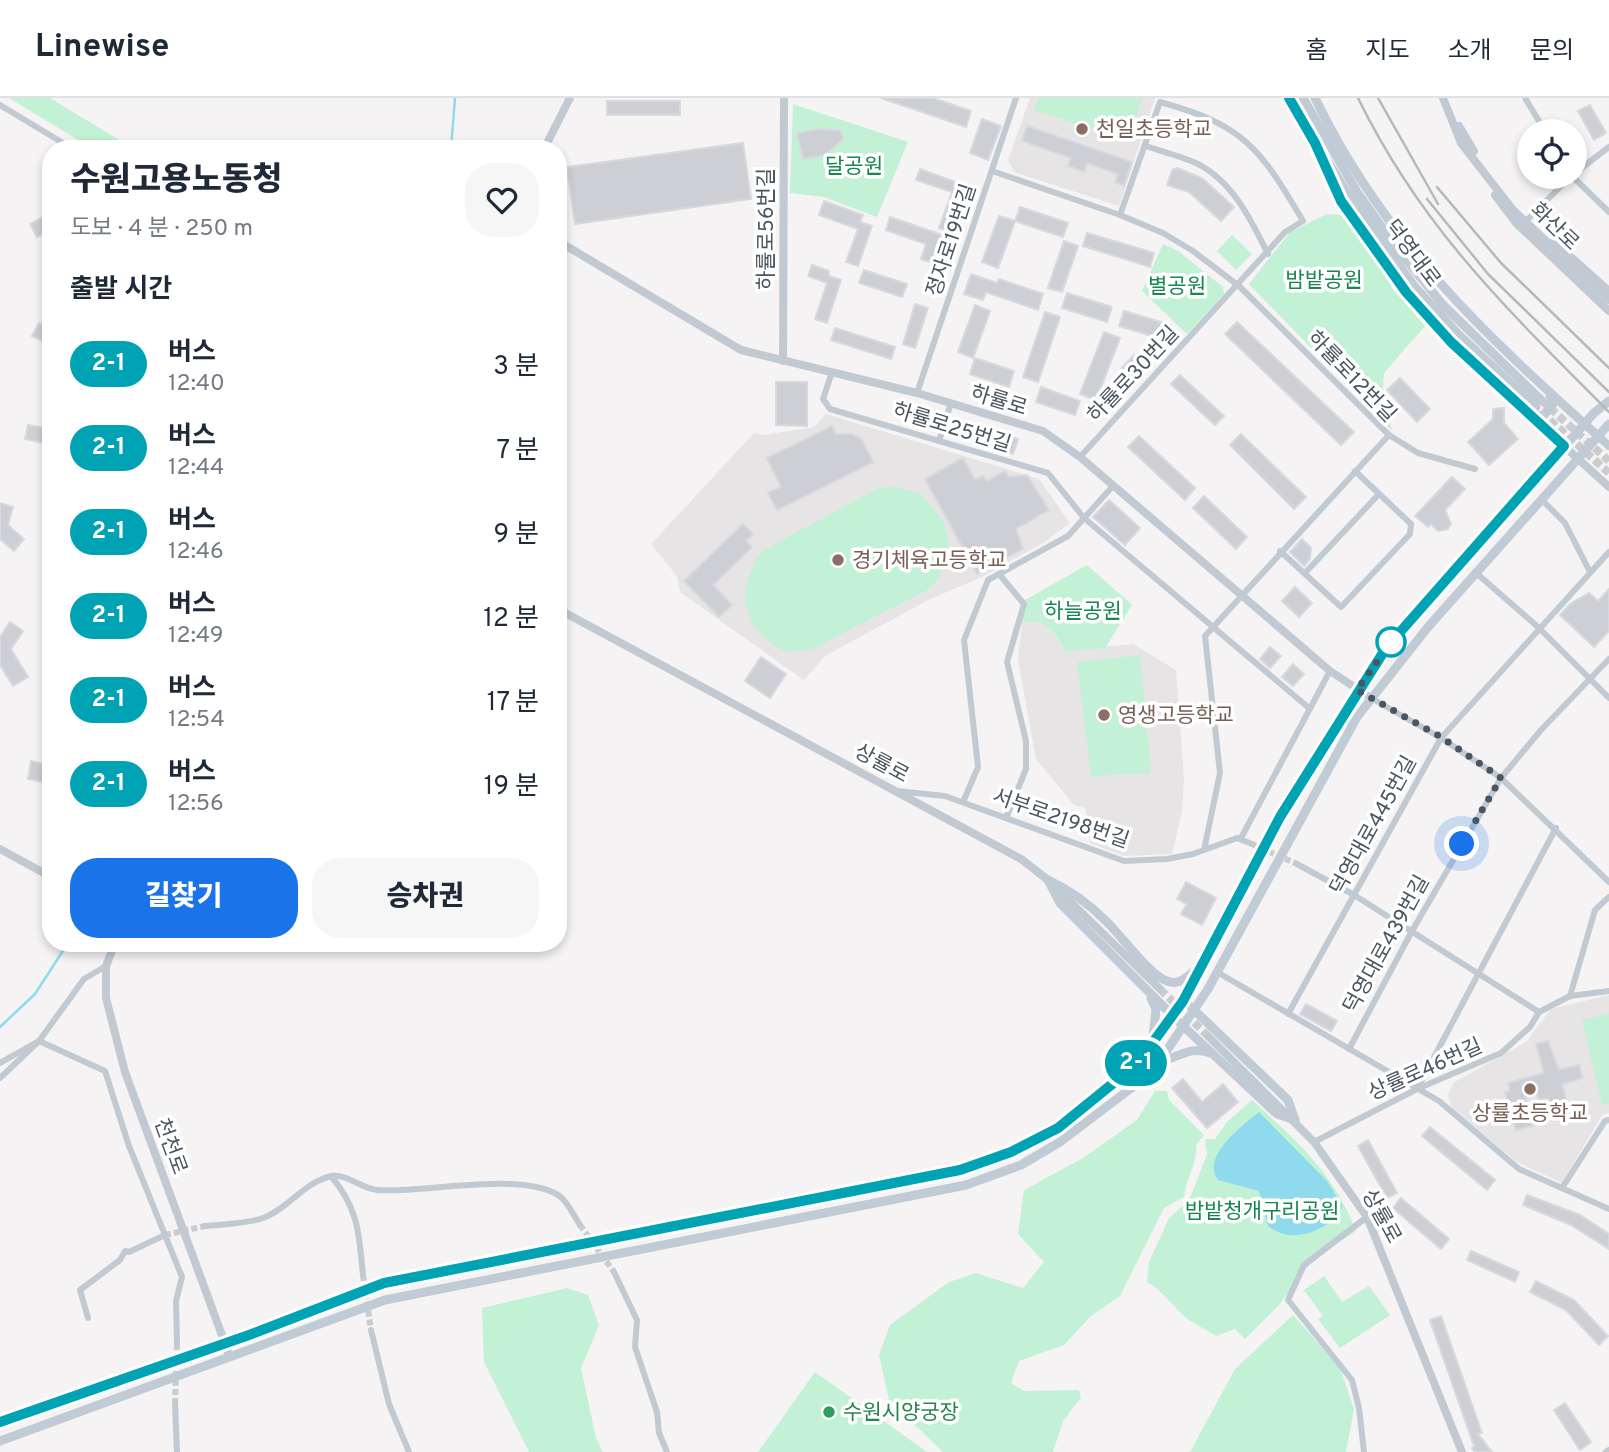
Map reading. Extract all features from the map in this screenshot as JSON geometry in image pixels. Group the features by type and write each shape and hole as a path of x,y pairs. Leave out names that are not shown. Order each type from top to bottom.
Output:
{"main road":[{"path":"1289,98 1315,143 1341,201 1406,292 1451,342 1539,404 1584,424 1598,436"},
{"name":"덕영대로","path":"1303,98 1357,192 1399,251 1443,305 1539,404"},
{"path":"1315,98 1348,160 1407,246 1539,404 1564,446"},
{"path":"0,1422 225,1343 384,1283 960,1170 1011,1152 1058,1128 1132,1068 1173,1016 1280,817 1357,690 1386,648 1594,413 1609,391"},
{"path":"1594,413 1609,401"},
{"path":"0,1441 386,1300 966,1185 1021,1165 1060,1142 1138,1083 1159,1062 1217,972 1357,718 1371,698 1475,572 1609,425"},
{"path":"1048,880 1070,890 1105,920 1158,975 1170,982 1182,981 1203,964"},
{"path":"1048,880 1060,903 1149,993 1277,1114 1295,1120"},
{"path":"1149,993 1156,1009 1157,1023 1151,1045"},
{"path":"1183,1001 1195,1009 1288,1100 1295,1120"},
{"path":"1159,1062 1173,1059 1186,1050 1200,1049 1215,1055"}],"street":[{"path":"548,140 569,98"},
{"name":"하률로56번길","path":"783,361 784,98"},
{"name":"정자로19번길","path":"917,393 1016,98"},
{"path":"1443,98 1469,145 1505,194 1528,219 1609,291"},
{"name":"화산로","path":"1443,98 1461,143 1513,210 1609,300"},
{"path":"1525,98 1538,119"},
{"name":"하률로30번길","path":"1080,457 1239,286 1285,232 1303,221 1271,167 1250,142 1232,129 1191,111 1160,102 1146,146"},
{"path":"0,105 58,140"},
{"path":"1461,143 1481,177 1517,224 1609,311"},
{"path":"1120,215 1146,146 1197,163 1223,181 1253,223 1268,254"},
{"path":"1587,164 1609,147"},
{"name":"하률로12번길","path":"992,171 1120,215 1163,233 1193,251 1239,286 1389,435 1213,627"},
{"path":"1528,219 1559,189"},
{"path":"1587,189 1609,212"},
{"name":"하률로","path":"567,246 741,350 917,393 1043,431 1080,457 1330,671 1371,698"},
{"name":"하률로25번길","path":"832,372 823,399 830,409 1048,473 1084,519 1309,708"},
{"path":"939,441 951,403"},
{"path":"1389,435 1418,453 1475,469"},
{"path":"1598,436 1609,446"},
{"path":"1564,446 1609,486"},
{"path":"1280,551 1341,607 1410,534 1411,524 1355,471"},
{"path":"963,802 978,767 964,640 989,580 1068,536 1112,487"},
{"path":"1305,573 1379,494"},
{"path":"1541,499 1565,523 1590,572"},
{"name":"덕영대로445번길","path":"1288,1014 1441,737 1538,627 1609,552"},
{"path":"1475,572 1538,627 1609,698"},
{"path":"999,574 1024,604 1007,662 1026,741 1026,769 1006,818"},
{"name":"상률로","path":"567,614 1021,859 1048,880 1160,989"},
{"path":"1204,850 1220,773 1205,636 1213,627"},
{"name":"덕영대로439번길","path":"1349,1049 1412,931 1501,778 1541,730 1591,681 1609,659"},
{"path":"1252,844 1241,838 1330,671"},
{"path":"1371,698 1441,737 1501,778 1556,828 1609,882"},
{"name":"서부로2198번길","path":"897,791 929,792 963,802 1124,861 1167,859 1241,838"},
{"path":"1417,1089 1556,828"},
{"path":"0,849 42,872"},
{"path":"1297,864 1354,895 1539,1012 1570,996 1609,990"},
{"path":"1570,996 1595,910 1609,897"},
{"name":"천천로","path":"111,952 106,965 106,998 124,1072 230,1357"},
{"path":"0,1078 39,1041 84,979 106,965"},
{"path":"1217,972 1439,1101 1519,1168 1609,1209"},
{"name":"상률로46번길","path":"1314,1142 1417,1089 1502,1054 1530,1027 1539,1012"},
{"name":"상률로","path":"1209,1037 1295,1120 1314,1142 1367,1217 1462,1452"},
{"path":"0,1063 39,1041"},
{"path":"39,1041 105,1071 130,1146 182,1277 176,1301 177,1343"},
{"path":"1562,1188 1605,1121 1609,1119"},
{"path":"331,1176 347,1195 357,1221 363,1275"},
{"path":"205,1226 264,1218 303,1191 331,1176 345,1177 374,1190 407,1191 486,1183 544,1189 564,1199 580,1225"},
{"path":"1364,1452 1352,1380 1288,1300 1304,1265 1367,1217"},
{"path":"88,1318 80,1290 120,1260 125,1251 130,1252 165,1236"},
{"path":"614,1272 637,1320 635,1347 657,1412 659,1433 667,1452"},
{"path":"371,1330 389,1404 410,1452"},
{"path":"175,1405 177,1452"}],"shaded area":[{"name":"천일초등학교","path":"1030,98 1155,98 1119,206 1014,172 1008,160"},
{"name":"경기체육고등학교","path":"826,414 1039,479 1070,523 1043,543 980,578 930,599 825,656 804,680 680,592 677,576 651,544 754,433 764,435 814,427"},
{"name":"영생고등학교","path":"1040,620 1066,651 1133,644 1176,670 1184,779 1182,812 1172,854 1124,856 1090,843 1085,808 1074,805 1036,759 1018,660 1022,623"},
{"name":"상률초등학교","path":"1609,995 1609,1113 1602,1115 1562,1183 1517,1162 1452,1109 1448,1096 1453,1083 1526,1042 1551,1009"}],"green space":[{"path":"9,98 50,98 119,140 78,140"},
{"path":"1038,98 1142,98 1129,141 1034,110"},
{"name":"달공원","path":"793,104 908,142 877,217 824,197 790,193"},
{"name":"밤밭공원","path":"1327,214 1344,215 1391,281 1392,288 1425,326 1384,373 1383,391 1392,431 1249,284 1290,232"},
{"path":"1232,235 1252,254 1236,270 1217,251"},
{"name":"별공원","path":"1163,244 1178,251 1223,287 1224,294 1187,334 1142,291"},
{"path":"892,486 920,494 944,521 949,544 939,578 927,590 812,649 787,652 774,646 753,626 745,603 746,584 762,551 877,489"},
{"name":"하늘공원","path":"1087,565 1132,605 1105,648 1066,651 1043,624 1022,623 1025,600"},
{"path":"1140,655 1151,773 1091,776 1077,662"},
{"path":"1609,1014 1609,1103 1602,1105 1582,1020"},
{"path":"1155,1091 1167,1091 1169,1100 1204,1135 1196,1145 1184,1197 1164,1208 1120,1296 1091,1316 1064,1345 1019,1361 1011,1383 1024,1391 1079,1390 1081,1398 1063,1421 1053,1452 943,1452 889,1400 879,1355 890,1325 949,1282 976,1273 1023,1288 1044,1262 1018,1234 1024,1190 1083,1158 1137,1120"},
{"name":"밤밭청개구리공원","path":"1252,1100 1298,1144 1325,1175 1347,1210 1356,1231 1329,1248 1304,1270 1280,1304 1245,1339 1235,1329 1216,1336 1185,1317 1160,1291 1147,1282 1149,1262 1169,1218 1189,1200 1207,1155 1205,1139 1215,1139 1227,1122"},
{"path":"1324,1276 1342,1302 1369,1286 1390,1315 1340,1348 1318,1319 1323,1316 1304,1290"},
{"path":"567,1288 588,1295 599,1325 581,1368 596,1438 603,1452 529,1452 484,1362 482,1308"},
{"path":"1293,1315 1340,1368 1354,1409 1346,1452 1190,1452 1235,1369"},
{"name":"수원시양궁장","path":"815,1372 927,1452 758,1452"}],"water":[{"path":"1259,1112 1327,1181 1342,1205 1339,1216 1305,1234 1287,1234 1268,1226 1259,1191 1218,1180 1214,1171 1219,1152 1234,1133"}],"building":[{"path":"881,98 933,98 971,111 966,127"},
{"path":"607,101 680,101 680,115 607,115"},
{"path":"1590,105 1606,133 1594,140 1587,127 1587,119 1582,119 1578,111"},
{"path":"982,119 1001,126 988,160 970,153"},
{"name":"천일초등학교","path":"1027,126 1132,162 1124,186 1115,182 1118,174 1087,163 1084,172 1068,166 1071,158 1022,141"},
{"path":"821,129 841,131 843,139 825,155 803,159 797,133"},
{"path":"743,143 751,199 575,224 567,167"},
{"path":"1177,168 1202,178 1234,207 1221,221 1189,192 1167,185 1172,170"},
{"path":"920,169 955,182 954,186 967,191 952,233 939,228 952,192 916,180"},
{"path":"824,201 863,215 860,222 872,226 858,266 846,262 858,229 819,215"},
{"path":"1020,207 1068,223 1063,237 1015,221"},
{"path":"999,216 1015,221 998,268 982,262"},
{"path":"890,217 942,235 933,263 921,259 926,244 886,230"},
{"path":"42,218 42,234 37,237 30,224"},
{"path":"1087,233 1154,253 1150,267 1083,246"},
{"path":"1064,241 1078,246 1062,292 1048,288"},
{"path":"812,265 829,271 829,276 841,280 827,323 815,319 827,283 808,276"},
{"path":"864,270 907,284 902,297 859,283"},
{"path":"971,274 997,283 999,279 1043,294 1038,310 986,292 983,300 964,294"},
{"path":"1067,293 1112,307 1107,322 1062,308"},
{"path":"915,304 928,308 915,348 903,344"},
{"path":"975,305 990,311 973,358 958,352"},
{"path":"1124,311 1171,325 1166,340 1119,326"},
{"path":"1045,312 1060,317 1038,382 1023,377"},
{"path":"1237,322 1354,432 1341,445 1225,334"},
{"path":"39,323 42,324 42,341 32,336"},
{"path":"835,328 895,347 891,359 831,340"},
{"path":"1104,332 1120,338 1096,400 1080,394"},
{"path":"1134,355 1145,366 1132,380 1121,369"},
{"path":"975,358 1014,371 1009,387 970,374"},
{"path":"1180,375 1224,416 1215,425 1171,384"},
{"path":"1400,378 1430,409 1417,422 1387,390"},
{"path":"776,382 807,382 807,426 776,425"},
{"path":"1041,387 1080,401 1075,415 1036,402"},
{"path":"1504,408 1504,423 1518,439 1489,465 1468,442 1493,419 1493,409"},
{"path":"28,425 42,427 42,443 25,439"},
{"path":"832,426 836,434 852,434 862,440 873,462 777,510 768,493 781,487 767,458"},
{"path":"992,430 1018,439 1013,454 987,446"},
{"path":"1241,434 1306,497 1294,509 1230,445"},
{"path":"1139,436 1195,488 1185,500 1128,447"},
{"path":"963,458 975,480 983,476 987,481 1005,471 1009,477 1027,475 1049,510 1016,529 1023,549 977,574 925,479"},
{"path":"1452,477 1465,489 1445,510 1451,524 1448,529 1438,531 1431,524 1428,527 1415,516"},
{"path":"1204,496 1247,537 1236,549 1193,508"},
{"path":"1109,500 1140,528 1125,545 1093,517"},
{"path":"0,503 13,507 8,525 24,539 14,551 0,539"},
{"path":"743,524 753,534 746,541 752,547 713,585 732,605 719,617 684,581"},
{"path":"1302,539 1311,548 1310,559 1304,566 1290,552"},
{"path":"1295,587 1312,603 1299,617 1282,601"},
{"path":"1609,589 1609,631 1594,647 1560,615 1570,604 1589,593 1598,601"},
{"path":"10,622 23,631 11,649 28,677 13,686 0,665 0,637"},
{"path":"1270,647 1281,656 1270,668 1260,659"},
{"path":"761,657 786,674 770,698 745,681"},
{"path":"1293,664 1304,674 1293,686 1282,677"},
{"path":"31,761 42,764 42,782 28,779"},
{"path":"1186,882 1216,898 1202,925 1181,914 1187,904 1177,899"},
{"path":"1306,1004 1337,1021 1331,1031 1300,1014"},
{"path":"1548,1041 1559,1070 1579,1065 1583,1078 1562,1084 1569,1109 1552,1114 1548,1098 1539,1100 1535,1088 1524,1091 1533,1126 1516,1130 1505,1092 1510,1091 1508,1083 1544,1073 1536,1044"},
{"path":"1183,1079 1202,1102 1223,1084 1238,1102 1207,1128 1172,1088"},
{"path":"1430,1127 1495,1180 1487,1190 1422,1136"},
{"path":"1368,1140 1397,1193 1387,1198 1358,1146"},
{"path":"1527,1195 1580,1215 1609,1234 1609,1249 1571,1225 1523,1205"},
{"path":"1401,1198 1449,1239 1441,1249 1393,1208"},
{"path":"1471,1251 1519,1272 1515,1282 1467,1260"},
{"path":"1536,1281 1574,1300 1608,1336 1599,1345 1566,1310 1530,1292"},
{"path":"1441,1316 1482,1433 1478,1434 1492,1452 1475,1452 1472,1448 1474,1446 1430,1320"},
{"path":"1565,1403 1591,1442 1580,1450 1554,1410"}],"waterway":[{"path":"452,140 455,98"},
{"path":"0,1027 35,994 62,952"}],"tunnel":[{"path":"1541,400 1609,461"},
{"path":"1541,412 1609,473"},
{"path":"1252,844 1297,864"},
{"path":"1160,989 1209,1037"},
{"path":"580,1225 614,1272"},
{"path":"165,1235 205,1226"},
{"path":"363,1275 371,1330"},
{"path":"175,1404 177,1343"}],"railway":[{"path":"1358,98 1383,145 1439,228 1502,302 1609,412"},
{"path":"1378,98 1438,204"},
{"path":"1437,187 1501,263 1609,368"},
{"path":"1427,199 1488,274 1609,392"}],"bus line":[{"name":"2-1","path":"0,1422 249,1335 384,1283 960,1170 1011,1152 1058,1128 1132,1068 1183,1001 1280,817 1344,710 1386,648 1564,446 1451,342 1406,292 1341,201 1326,175 1315,143 1289,98"}],"place":[{"name":"천일초등학교","path":"1082,129"},
{"name":"경기체육고등학교","path":"838,560"},
{"name":"영생고등학교","path":"1104,715"},
{"name":"상률초등학교","path":"1530,1089"},
{"name":"수원시양궁장","path":"829,1412"}],"route":[{"path":"1391,642 1357,690 1441,737 1501,778 1462,844"}]}
